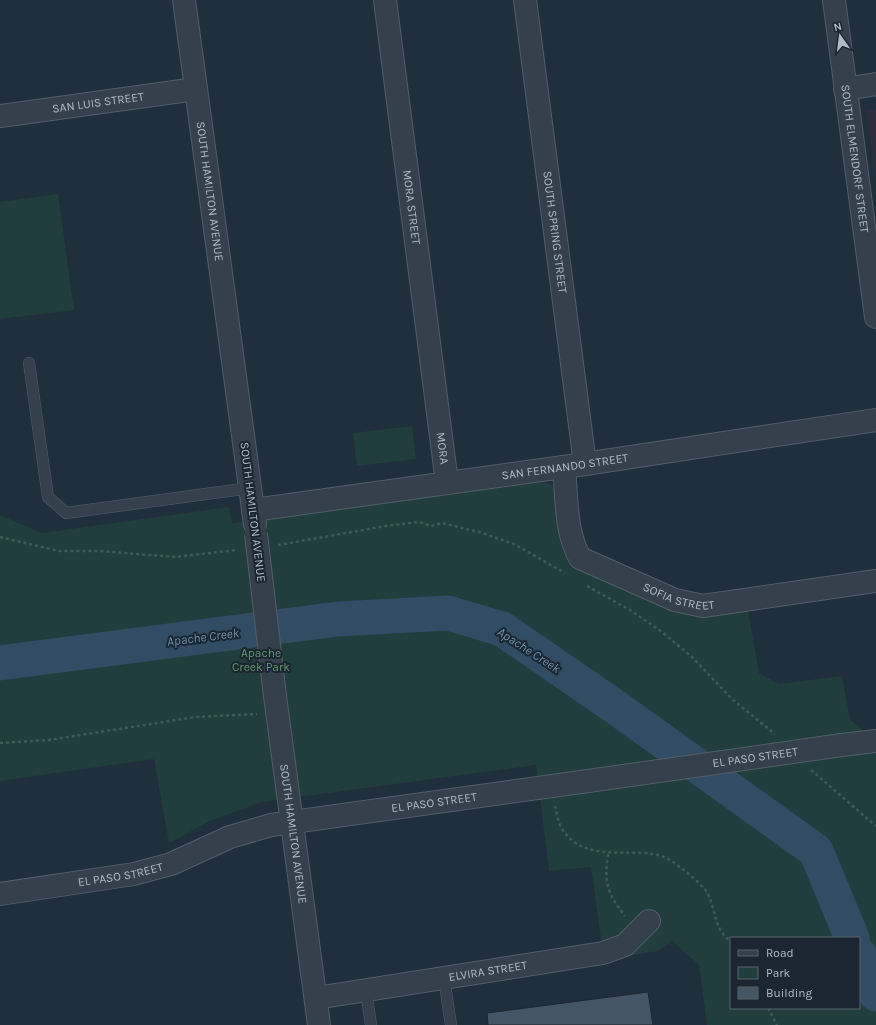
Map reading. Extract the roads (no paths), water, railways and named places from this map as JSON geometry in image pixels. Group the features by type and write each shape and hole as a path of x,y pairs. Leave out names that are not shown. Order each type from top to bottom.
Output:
{"street":[{"name":"SOUTH HAMILTON AVENUE","path":"184,0 253,510 276,704 316,998 315,1024"},
{"name":"MORA STREET","path":"386,0 438,414"},
{"name":"SOUTH SPRING STREET","path":"525,0 574,465"},
{"name":"SOUTH ELMENDORF STREET","path":"834,0 876,317"},
{"path":"845,89 876,84"},
{"name":"SAN LUIS STREET","path":"0,116 196,88"},
{"name":"MORA","path":"438,414 447,483"},
{"name":"SAN FERNANDO STREET","path":"253,510 574,465 876,420"},
{"name":"SOFIA STREET","path":"574,465 569,527 574,548 580,558 675,600 702,606 876,581"},
{"name":"EL PASO STREET","path":"0,894 134,874 171,864 230,837 272,825 876,741"},
{"name":"ELVIRA STREET","path":"316,998 602,953 625,945 644,927"}],"lane":[{"path":"29,363 48,497 66,513 250,488"},
{"path":"444,978 451,1025"},
{"path":"366,990 371,1025"}],"waterway":[{"name":"Apache Creek","path":"0,663 338,619 448,613 502,629 614,706 816,851 852,937"},
{"name":"Apache Creek","path":"860,956 876,994"}],"park label":[{"name":"Apache Creek Park","path":"261,660"}]}
